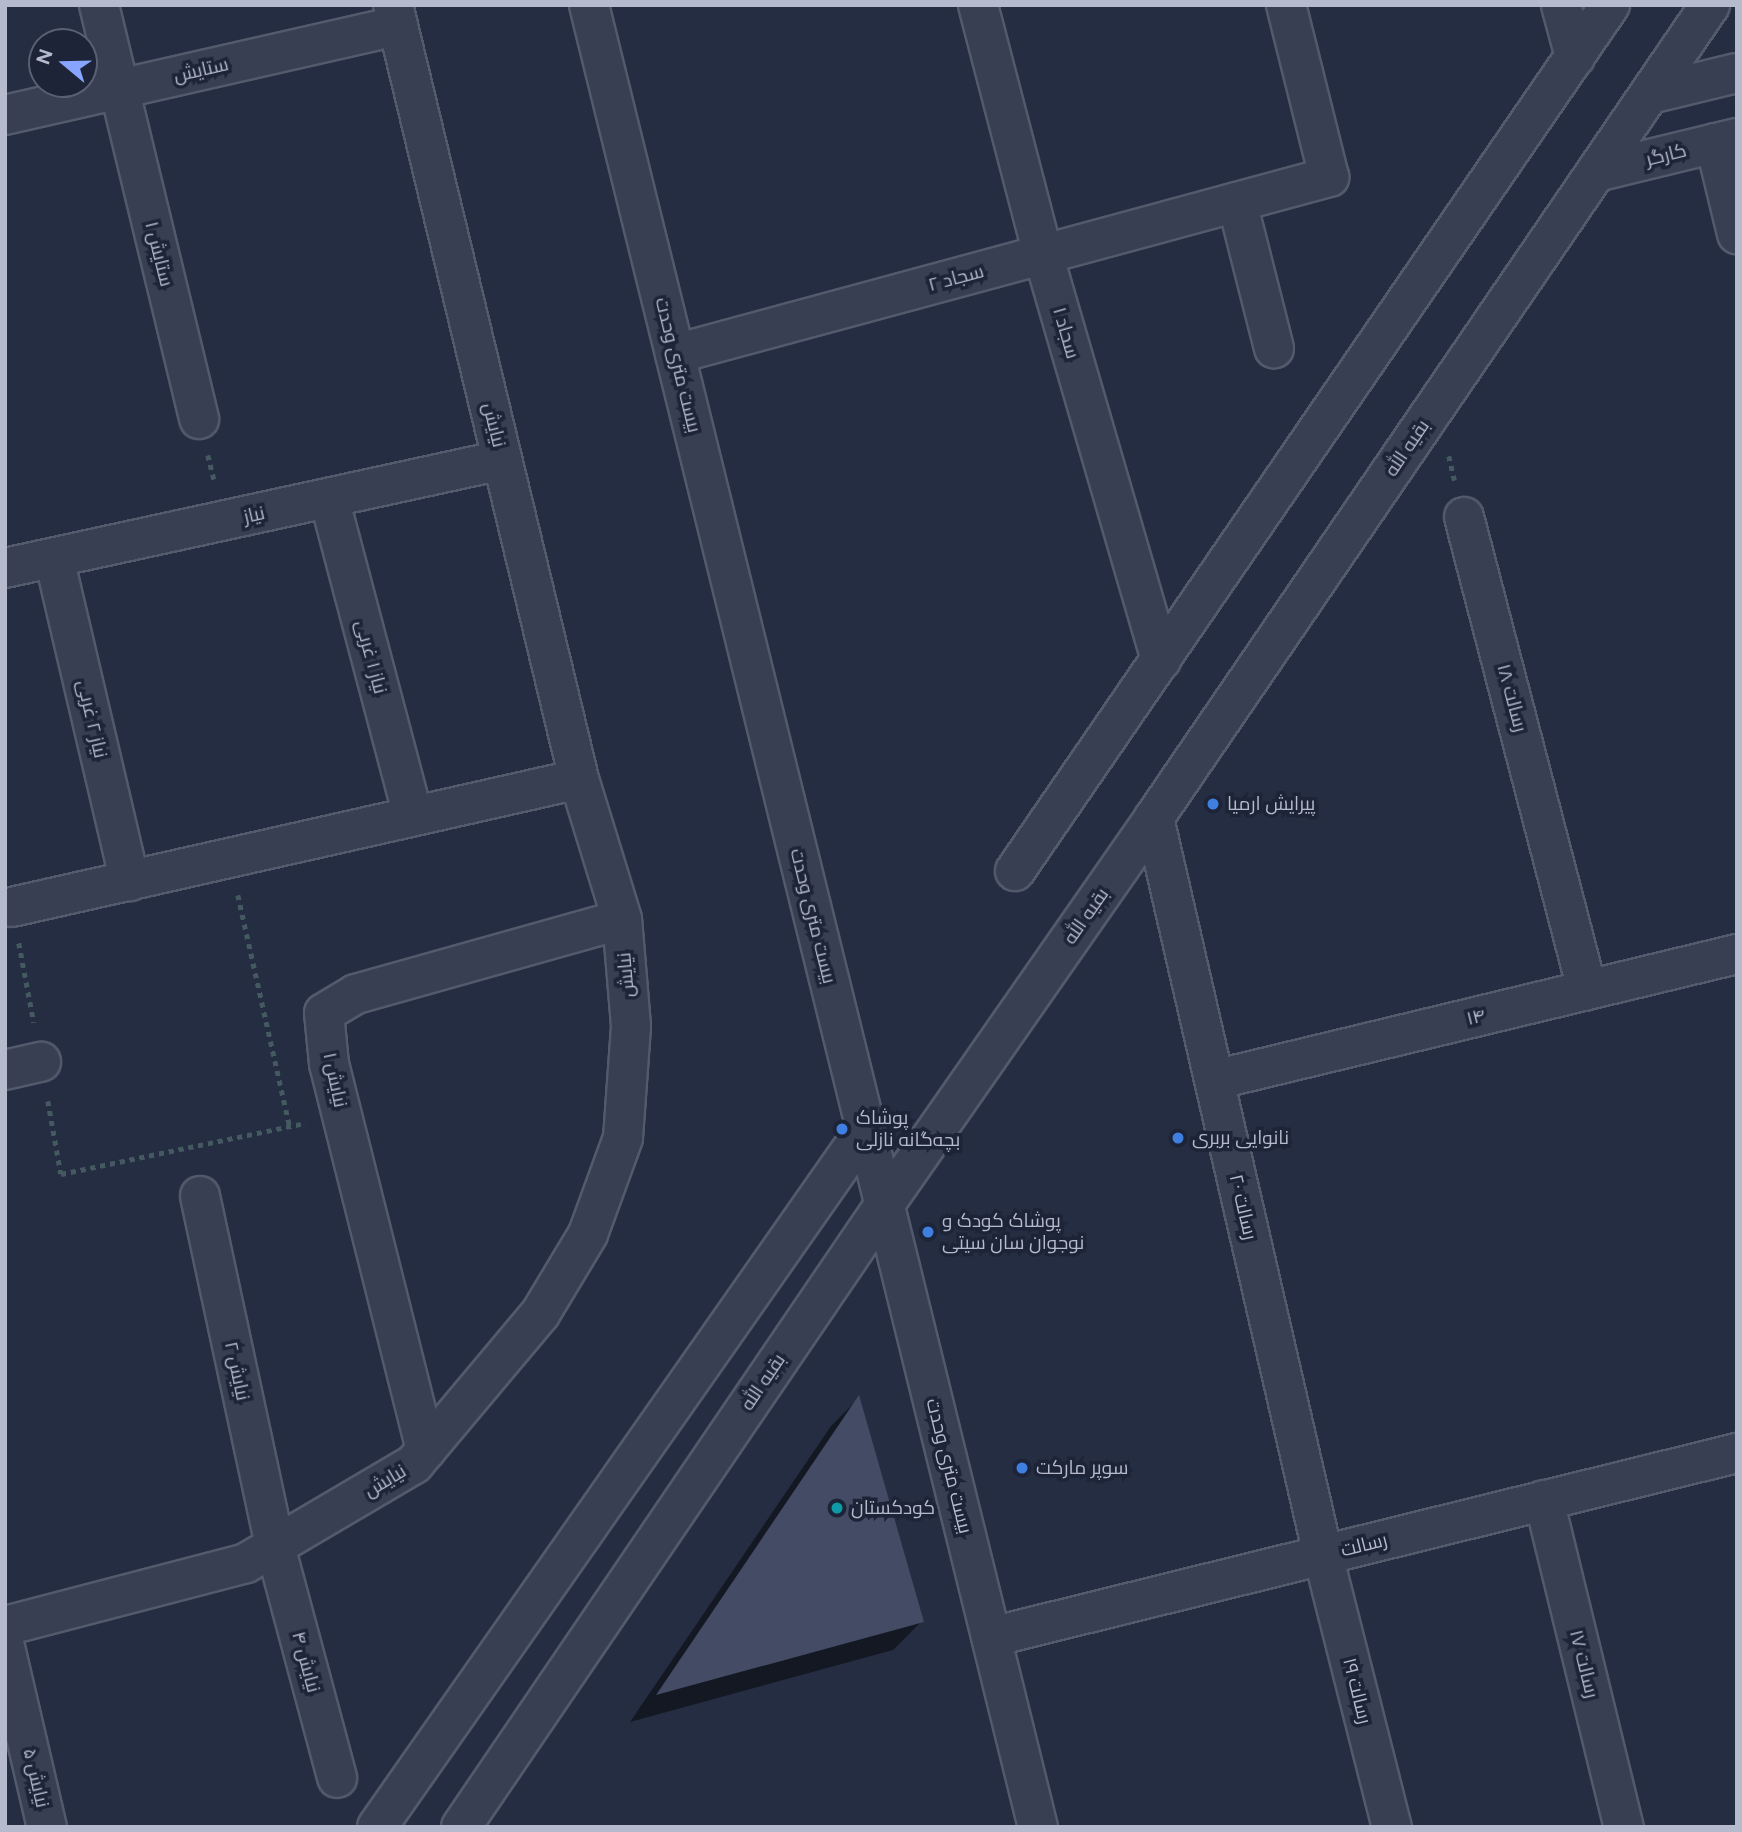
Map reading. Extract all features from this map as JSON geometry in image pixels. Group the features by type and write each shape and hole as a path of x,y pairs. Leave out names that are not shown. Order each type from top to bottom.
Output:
{"street":[{"name":"ستایش ۱","path":"99,5 199,419"},
{"name":"بیست متری وحدت","path":"589,5 1038,1827"},
{"name":"سجاد ۱","path":"978,5 1043,254 1161,660"},
{"name":"سجاد ۲","path":"675,354 1329,177 1286,5"},
{"path":"1561,5 1575,58"},
{"path":"1016,872 1610,5"},
{"name":"بقیه الله","path":"461,1827 885,1204 1154,818 1710,5"},
{"name":"ستایش","path":"5,115 119,89 395,15"},
{"name":"نیایش","path":"5,1626 246,1563 414,1464 540,1314 588,1234 622,1138 631,1026 622,919 579,779 395,15"},
{"path":"1650,94 1737,73"},
{"path":"1726,141 1737,234"},
{"name":"کارگر","path":"1596,172 1726,141"},
{"path":"1237,202 1274,348"},
{"name":"نیاز","path":"5,568 502,460"},
{"name":"نیاز ۱ غربی","path":"329,498 413,816"},
{"name":"رسالت ۱۸","path":"1464,517 1587,990"},
{"name":"نیاز ۲ غربی","path":"54,558 130,881"},
{"path":"12,907 579,779"},
{"name":"رسالت ۲۰","path":"1154,818 1322,1555"},
{"name":"نیایش ۱","path":"426,1450 329,1065 324,1013 356,993 622,919"},
{"name":"۱۴","path":"1214,1080 1737,954"},
{"path":"377,1827 866,1129"},
{"name":"نیایش ۲","path":"200,1196 275,1546"},
{"name":"رسالت","path":"991,1637 1737,1453"},
{"name":"رسالت ۱۷","path":"1544,1500 1624,1827"},
{"name":"نیایش ۴","path":"275,1546 337,1778"},
{"name":"رسالت ۱۹","path":"1322,1555 1392,1827"},
{"name":"نیایش ۵","path":"5,1647 47,1827"}],"path":[{"path":"1435,406 1464,517"},
{"path":"199,419 225,522"},
{"path":"229,858 290,1126"},
{"path":"12,907 23,1066 61,1174 342,1116"}],"building":[{"name":"کودکستان","path":"859,1395 924,1622 656,1695"}],"place":[{"name":"پیرایش ارمیا","path":"1213,804"},
{"name":"پوشاک بچه‌گانه نازلی","path":"842,1129"},
{"name":"نانوایی بربری","path":"1178,1138"},
{"name":"پوشاک کودک و نوجوان سان سیتی","path":"928,1232"},
{"name":"سوپر مارکت","path":"1022,1468"},
{"name":"کودکستان","path":"837,1508"}]}
